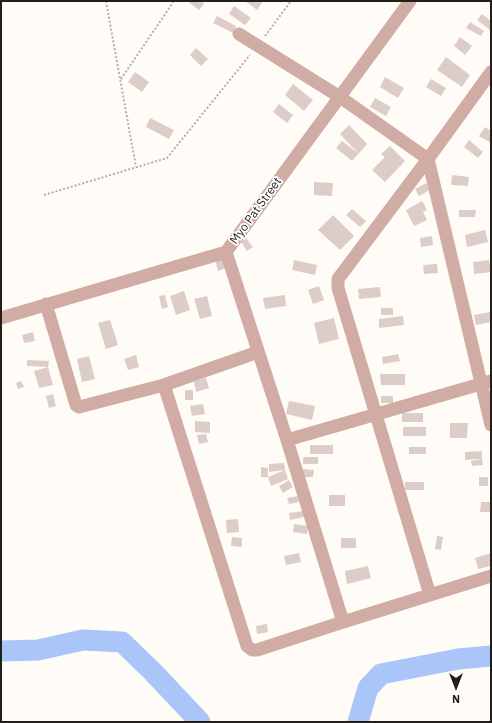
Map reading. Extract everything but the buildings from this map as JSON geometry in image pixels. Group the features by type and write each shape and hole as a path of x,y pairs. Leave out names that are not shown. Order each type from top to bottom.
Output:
{"street":[{"name":"Myo Pat Street","path":"1,318 226,252 410,1"},
{"path":"239,34 340,96 428,159 486,383 491,424"},
{"path":"430,595 338,288 338,279 491,72"},
{"path":"226,252 288,440 343,622"},
{"path":"46,304 77,406 79,407 164,384 258,352"},
{"path":"288,440 486,383"},
{"path":"164,384 247,646 252,650 257,650 491,576"}],"path":[{"path":"106,1 136,167"},
{"path":"120,80 174,1"},
{"path":"44,195 167,158 258,46 291,1"}],"waterway":[{"path":"1,651 38,650 83,640 122,642 153,672 200,722"},
{"path":"358,722 368,688 381,674 458,659 491,656"}]}
